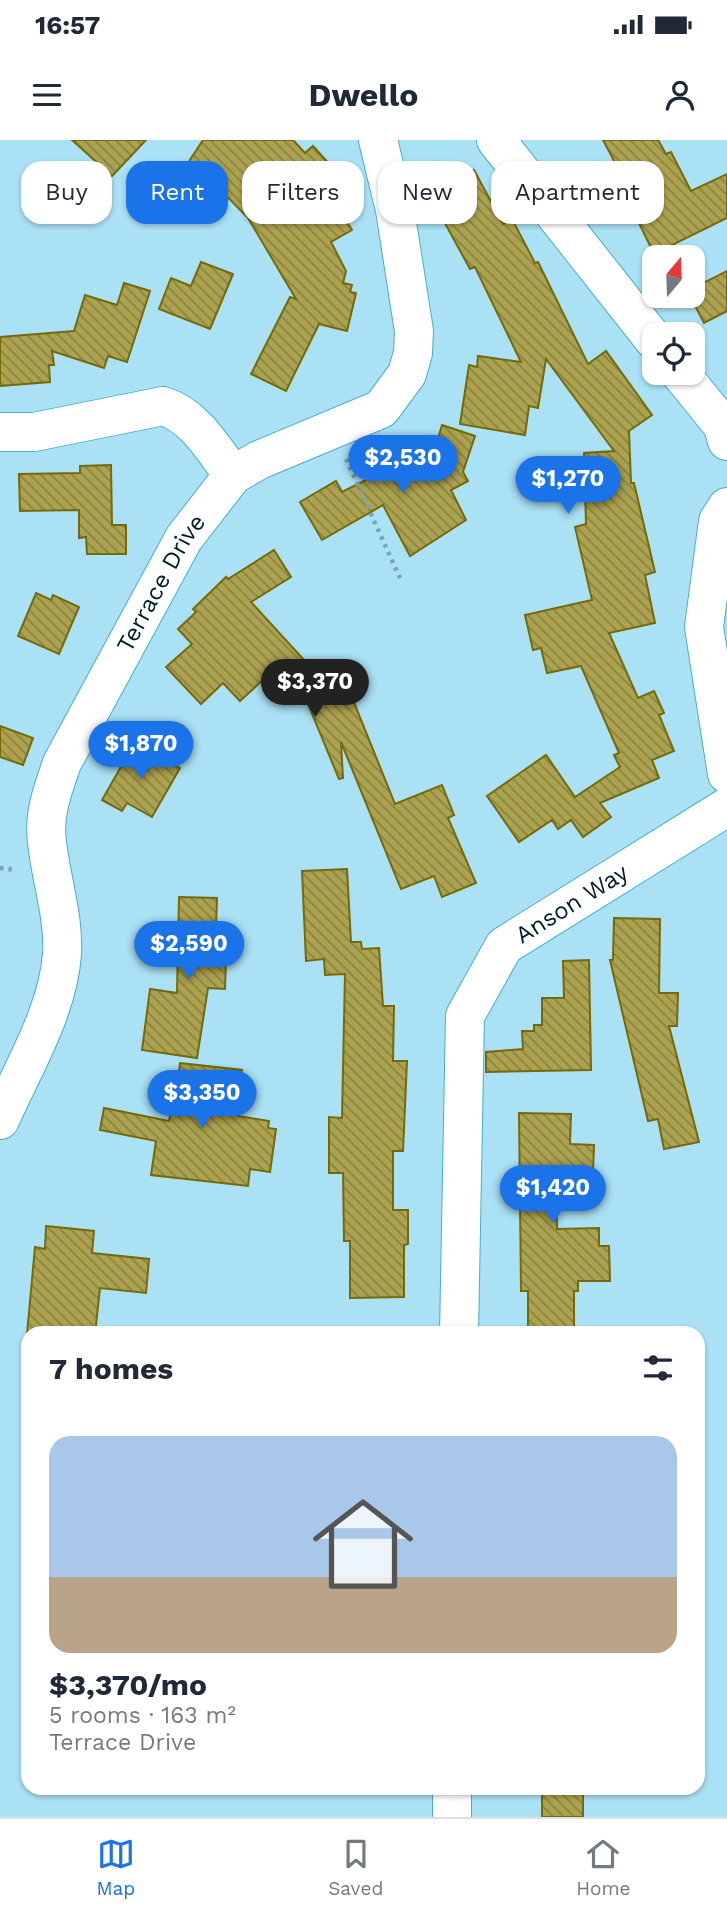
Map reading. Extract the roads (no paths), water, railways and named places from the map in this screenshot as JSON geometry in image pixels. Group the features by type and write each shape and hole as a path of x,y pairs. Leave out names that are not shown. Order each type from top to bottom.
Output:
{"street":[{"name":"Terrace Drive","path":"0,1119 56,990 62,954 61,913 46,839 49,802 62,764 184,538 233,475 259,460 381,409 407,374 413,353 414,331 395,210 378,140"},
{"path":"496,140 642,325"},
{"path":"690,385 723,426 727,441"},
{"path":"0,432 34,432 163,407 179,411 192,423 233,475"},
{"path":"727,507 718,522 704,627 727,774"},
{"name":"Anson Way","path":"459,1326 465,1016 504,946 727,807"},
{"path":"452,1795 452,1817"}]}
